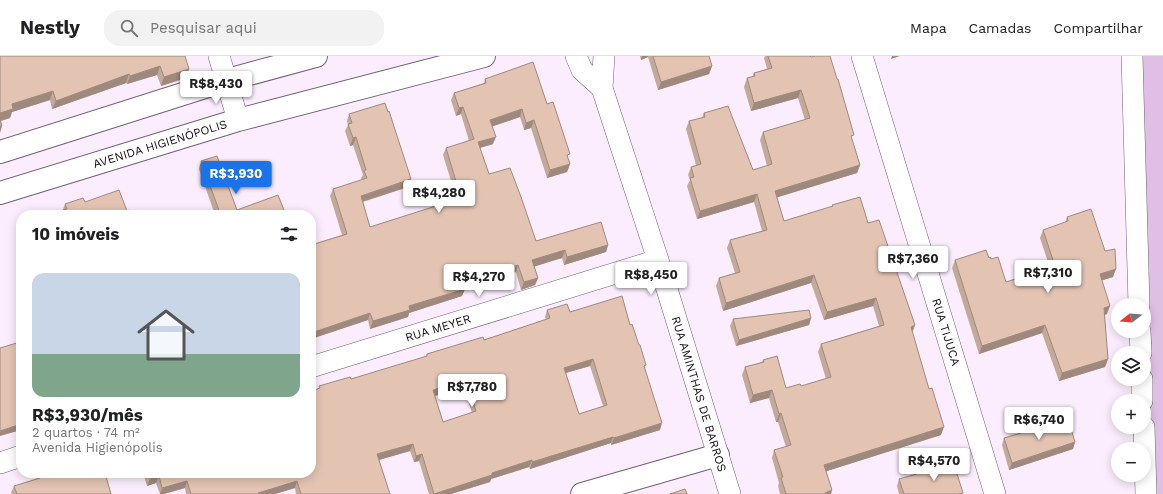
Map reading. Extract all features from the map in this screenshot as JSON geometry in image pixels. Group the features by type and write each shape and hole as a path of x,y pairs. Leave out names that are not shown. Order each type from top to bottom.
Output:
{"main road":[{"path":"0,152 226,80 316,56"},
{"name":"AVENIDA HIGIENÓPOLIS","path":"0,193 238,120 484,56"},
{"path":"582,494 718,455"}],"street":[{"path":"219,56 238,120"},
{"name":"RUA AMINTHAS DE BARROS","path":"576,56 582,70 602,88"},
{"name":"RUA AMINTHAS DE BARROS","path":"604,56 602,88 658,260 730,494"},
{"name":"RUA TIJUCA","path":"862,56 995,494"},
{"path":"1132,56 1139,298"},
{"name":"RUA MEYER","path":"316,365 658,260"},
{"path":"1144,434 1146,494"},
{"path":"0,463 16,458"}],"shaded area":[{"path":"1139,56 1163,56 1163,494 1138,494 1139,482 1151,482 1151,442 1143,442 1143,434 1151,434 1151,394 1144,394 1144,386 1151,386 1151,346 1144,346 1144,338 1151,338 1151,298 1144,298"}],"building":[{"path":"0,56 185,56 189,69 164,77 160,66 130,76 129,74 56,101 53,91 12,104 13,109 0,113"},
{"path":"653,56 709,56 712,66 661,82"},
{"path":"768,56 830,56 854,135 851,136 860,165 775,191 784,221 860,197 868,223 879,220 915,325 911,327 929,389 932,388 944,427 824,465 832,490 825,493 826,494 786,494 781,478 783,477 774,450 791,445 781,413 779,414 772,390 753,395 745,367 764,362 763,360 777,356 786,388 800,384 801,386 831,377 821,344 884,325 876,298 827,312 814,275 726,303 719,278 740,272 730,240 767,230 757,194 700,211 690,178 694,177 691,167 701,164 689,121 705,117 704,113 728,106 753,170 772,164 763,132 810,118 801,90 754,103 747,78 755,76 754,73 772,68"},
{"path":"533,62 547,104 553,102 570,154 567,155 570,164 550,170 534,120 526,123 522,109 490,120 496,137 478,142 489,174 510,168 536,241 601,222 608,245 567,257 565,250 532,260 538,278 524,282 518,265 463,282 465,289 409,306 410,310 373,321 370,313 316,331 316,243 347,234 333,189 367,178 356,137 353,138 348,124 352,123 349,114 385,103 411,179 361,196 370,227 461,198 446,148 474,139 463,107 459,108 454,93 486,83 485,79"},
{"path":"217,156 237,210 219,210 201,161"},
{"path":"119,190 127,210 63,210 67,209 65,204 83,198 85,202"},
{"path":"278,195 284,210 237,210"},
{"path":"1091,209 1105,251 1115,249 1116,269 1100,274 1110,306 1104,308 1108,359 1062,373 1045,325 982,346 955,260 986,250 989,258 990,257 991,259 998,257 1006,282 1055,266 1043,230 1068,221 1067,217"},
{"path":"622,296 630,325 632,324 640,345 646,365 644,366 662,423 532,462 532,460 434,494 422,454 416,456 413,444 377,454 390,494 301,494 297,481 258,493 259,494 191,494 187,481 162,488 160,478 316,478 316,389 320,388 319,386 350,377 351,379 483,337 484,340 550,318 547,310 567,304 570,312","holes":["593,359 607,405 579,414 564,368","466,380 476,411 443,422 433,390"]},
{"path":"809,310 811,318 739,340 733,319"},
{"path":"16,343 16,426 0,431 0,348"},
{"path":"1068,419 1075,442 1012,463 1004,438"},
{"path":"953,461 963,493 904,494 899,479 934,469 933,467"},
{"path":"40,478 106,478 111,494 17,494 14,486"},
{"path":"685,489 687,494 670,494"}]}
